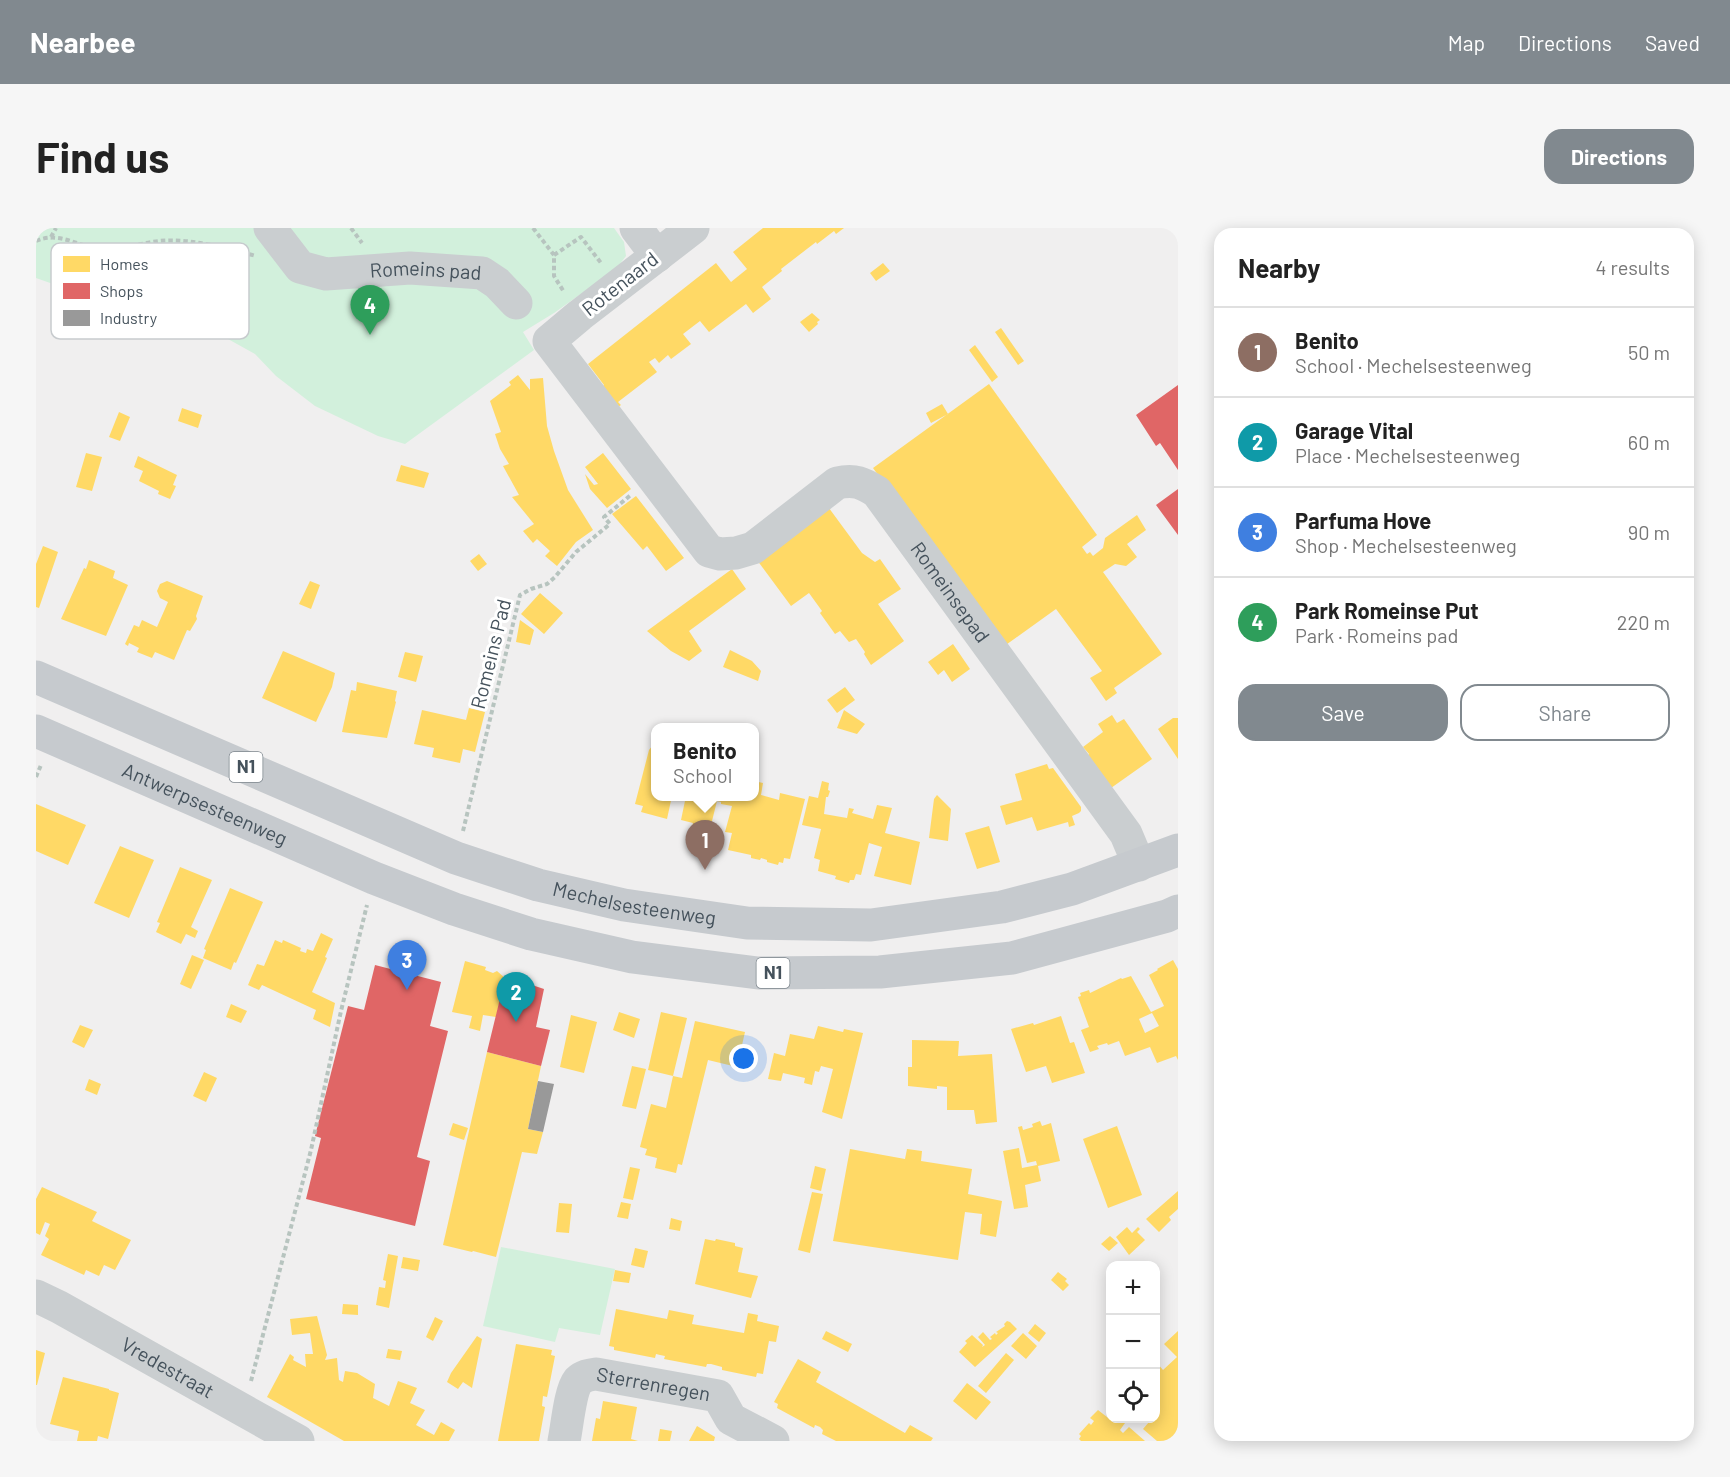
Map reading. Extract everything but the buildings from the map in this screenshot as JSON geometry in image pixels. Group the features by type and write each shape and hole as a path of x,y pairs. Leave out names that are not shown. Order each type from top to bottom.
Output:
{"main road":[{"name":"Mechelsesteenweg","path":"36,677 456,858 538,885 624,905 747,923 870,925 1002,907 1071,889 1178,850"},
{"path":"70,691 83,713 86,740 102,760"},
{"path":"45,744 69,734 94,715 116,711"},
{"name":"Antwerpsesteenweg","path":"45,744 102,760 370,892"},
{"name":"N1","path":"370,892 454,909 531,934 632,957 758,973 880,972 1012,958 1167,916 1178,911"}],"street":[{"path":"270,228 300,267"},
{"path":"636,228 657,256"},
{"name":"Rotenaard","path":"653,477 549,341 693,228"},
{"name":"Romeins pad","path":"300,267 326,274 410,268 482,273 497,283 516,303"},
{"name":"Romeinsepad","path":"653,477 709,551 720,554 736,553 753,548 837,483 847,481 862,483 878,492 1126,834 1139,866"},
{"name":"Vredestraat","path":"36,1296 59,1306 298,1441"},
{"name":"Sterrenregen","path":"564,1441 573,1392 578,1381 596,1374 718,1396 731,1419 773,1441"}],"path":[{"path":"51,237 56,228"},
{"path":"533,228 554,255 554,276 580,315"},
{"path":"36,240 51,237 77,243"},
{"path":"554,255 581,237 618,285"},
{"path":"150,243 161,241 203,243"},
{"path":"249,254 300,267"},
{"name":"Romeins Pad","path":"454,831 462,834 520,595 547,584 555,578 576,552 610,524 604,517 653,477"},
{"path":"36,777 45,744"},
{"path":"243,1411 311,1150 370,892"}],"green space":[{"path":"36,228 614,228 624,242 626,256 616,269 523,332 534,350 405,444 378,436 315,406 276,376 255,354 228,339 249,339 249,243 51,243 51,283 36,278"},
{"path":"501,1247 615,1269 600,1335 559,1328 555,1342 483,1326"}],"place":[{"name":"Park Romeinse Put","path":"370,335"},
{"name":"Benito","path":"705,870"},
{"name":"Parfuma Hove","path":"407,990"},
{"name":"Garage Vital","path":"516,1022"}]}
